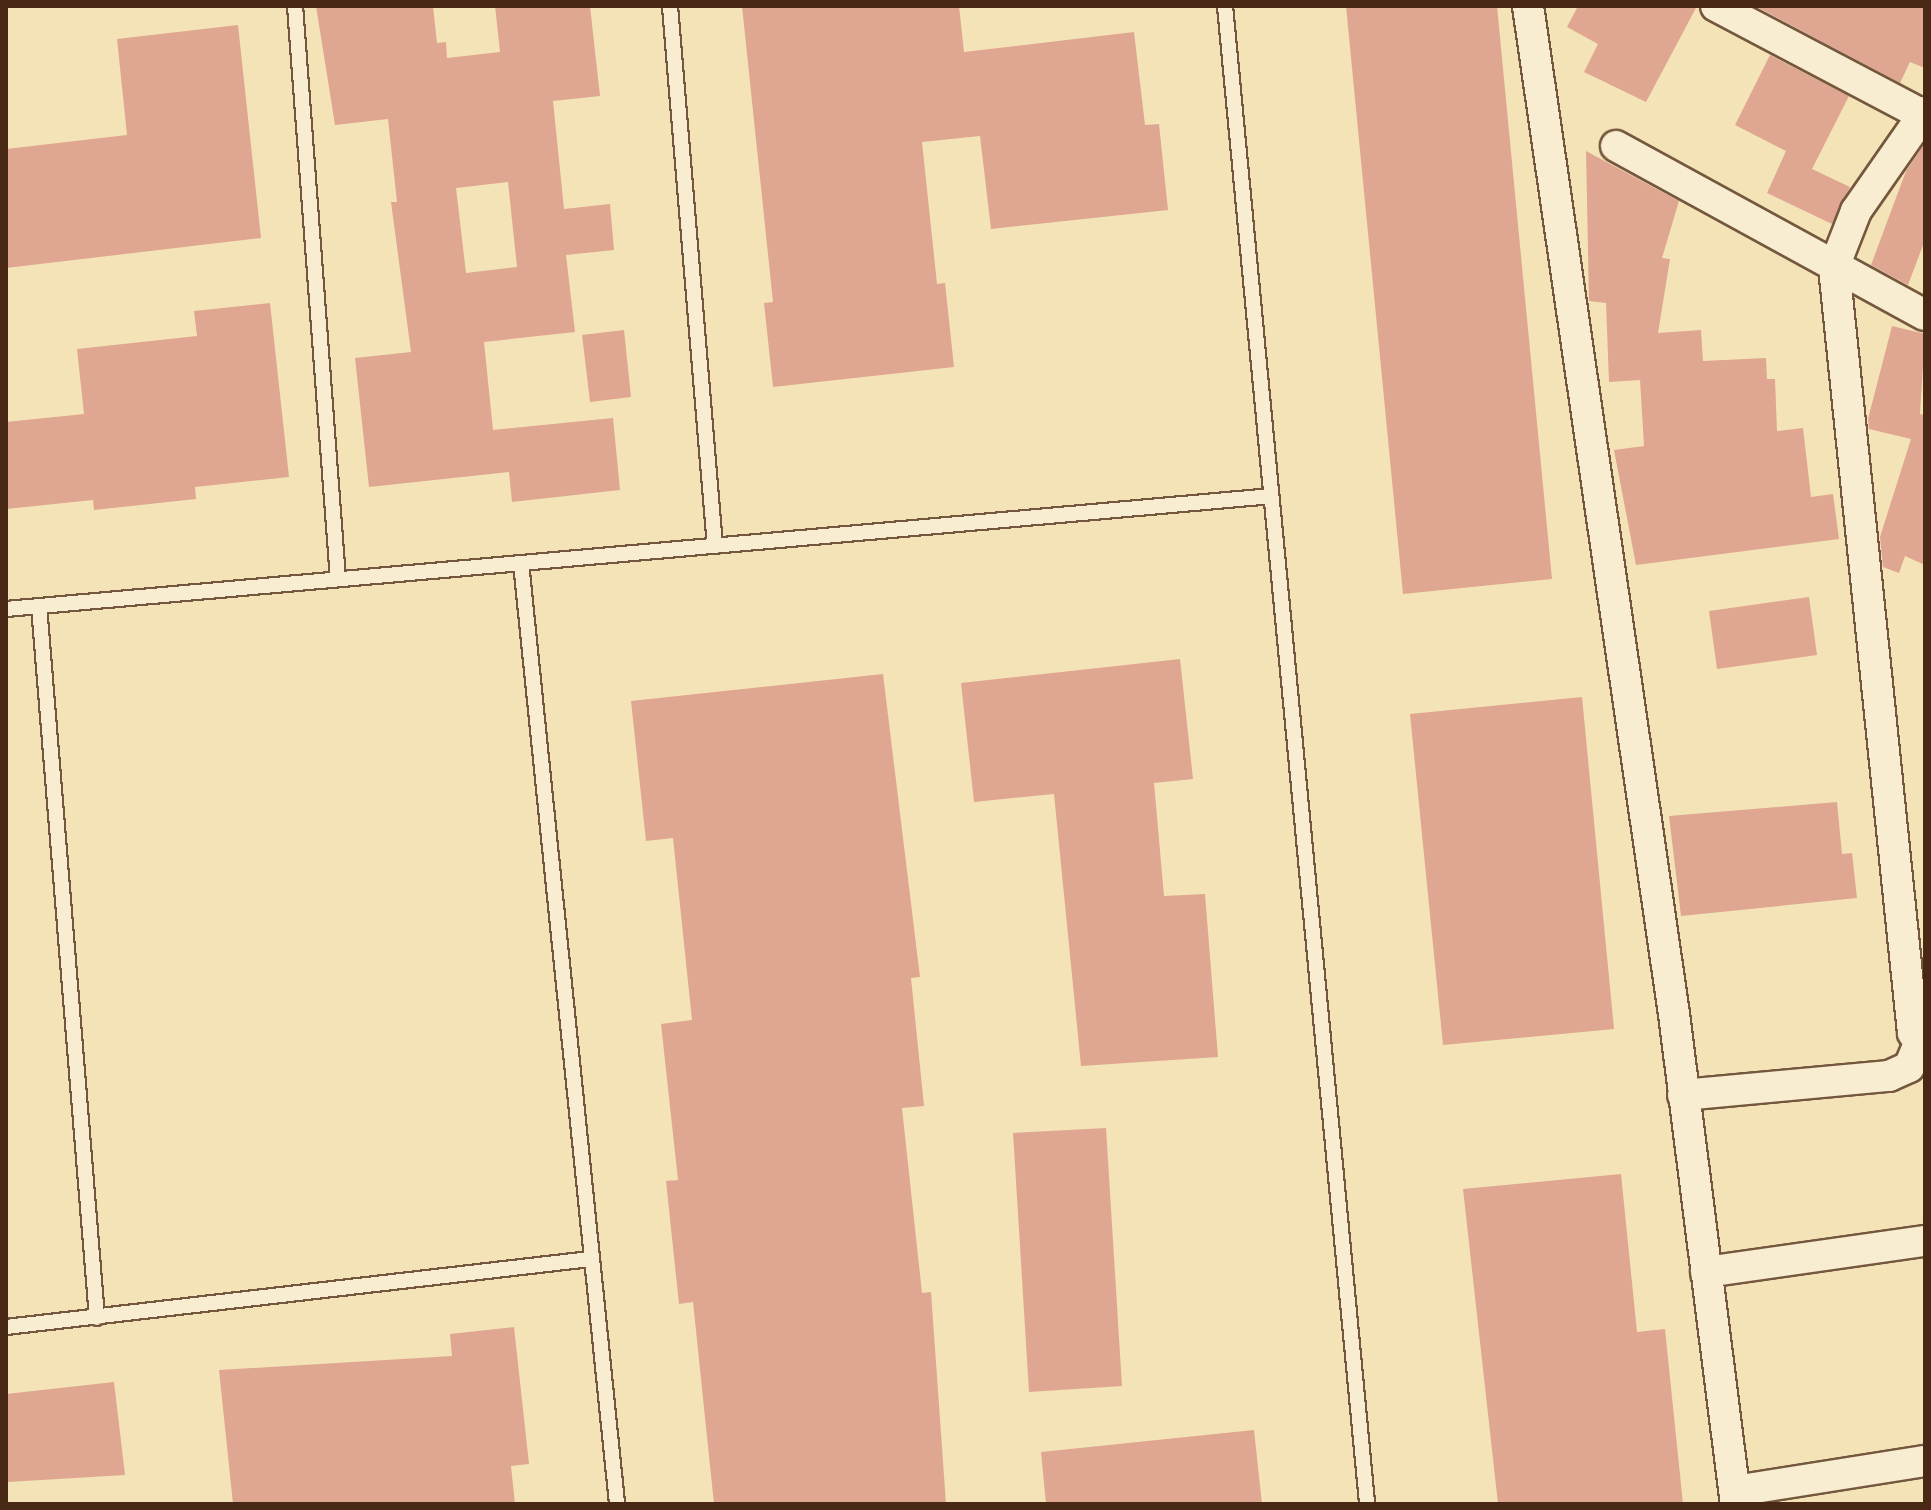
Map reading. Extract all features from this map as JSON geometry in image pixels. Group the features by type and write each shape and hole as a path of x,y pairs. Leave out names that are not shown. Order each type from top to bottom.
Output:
{"street":[{"path":"1528,6 1683,1095 1736,1497 1925,1461"},
{"path":"1683,1095 1889,1076 1909,1067 1922,1048 1834,267 1856,211 1924,113 1716,6"},
{"path":"1616,146 1925,315"},
{"path":"1706,1272 1925,1241"}],"lane":[{"path":"295,6 338,579"},
{"path":"670,6 715,546"},
{"path":"1225,6 1367,1504"},
{"path":"6,609 1271,496"},
{"path":"521,563 617,1504"},
{"path":"39,606 97,1318"},
{"path":"6,1327 590,1259"}],"building":[{"path":"316,6 433,6 437,43 446,42 447,58 500,52 495,6 590,6 600,96 553,101 564,209 610,204 614,250 566,255 575,332 484,342 493,430 613,418 620,490 512,502 509,472 369,487 355,358 411,352 391,202 397,202 388,119 335,125","holes":["508,182 517,267 466,273 456,188"]},
{"path":"742,6 959,6 964,52 1134,32 1145,125 1159,124 1168,210 991,229 980,136 922,142 937,284 945,283 954,367 773,387 764,303 773,302"},
{"path":"1346,6 1497,6 1552,579 1403,594"},
{"path":"1578,6 1697,6 1646,102 1584,72 1598,44 1567,27"},
{"path":"1755,6 1925,6 1925,68 1910,62 1900,83"},
{"path":"238,25 261,238 6,268 6,149 127,135 117,39"},
{"path":"1770,55 1849,96 1812,169 1850,187 1832,224 1767,193 1786,151 1735,125"},
{"path":"1925,143 1925,240 1908,285 1871,265 1906,171"},
{"path":"1586,151 1679,201 1662,258 1670,259 1658,333 1701,330 1703,361 1766,358 1767,379 1775,379 1777,431 1803,428 1811,497 1833,494 1839,539 1636,565 1614,450 1644,446 1640,380 1609,382 1606,303 1589,301"},
{"path":"270,303 289,477 195,487 196,499 94,510 93,500 6,509 6,422 84,414 77,349 197,336 194,311"},
{"path":"1892,326 1925,334 1920,414 1925,415 1925,565 1905,556 1899,573 1883,567 1880,537 1911,439 1869,429 1868,419"},
{"path":"624,330 631,397 590,402 582,335"},
{"path":"1809,597 1817,655 1717,669 1709,611"},
{"path":"1180,659 1193,779 1154,783 1164,896 1205,894 1218,1057 1081,1066 1054,794 974,802 961,683"},
{"path":"883,674 920,977 911,978 924,1106 902,1108 922,1293 931,1292 946,1504 714,1504 693,1302 679,1304 666,1181 678,1180 661,1024 692,1020 673,838 646,841 631,701"},
{"path":"1582,697 1614,1029 1443,1045 1410,714"},
{"path":"1837,802 1842,854 1852,853 1857,898 1681,916 1669,816"},
{"path":"1106,1128 1122,1386 1029,1392 1013,1133"},
{"path":"1621,1174 1637,1332 1665,1329 1683,1504 1498,1504 1463,1189"},
{"path":"514,1327 529,1464 511,1466 515,1504 233,1504 219,1370 452,1356 450,1334"},
{"path":"114,1382 125,1475 8,1482 6,1394"},
{"path":"1254,1430 1262,1504 1046,1504 1041,1452"}]}
